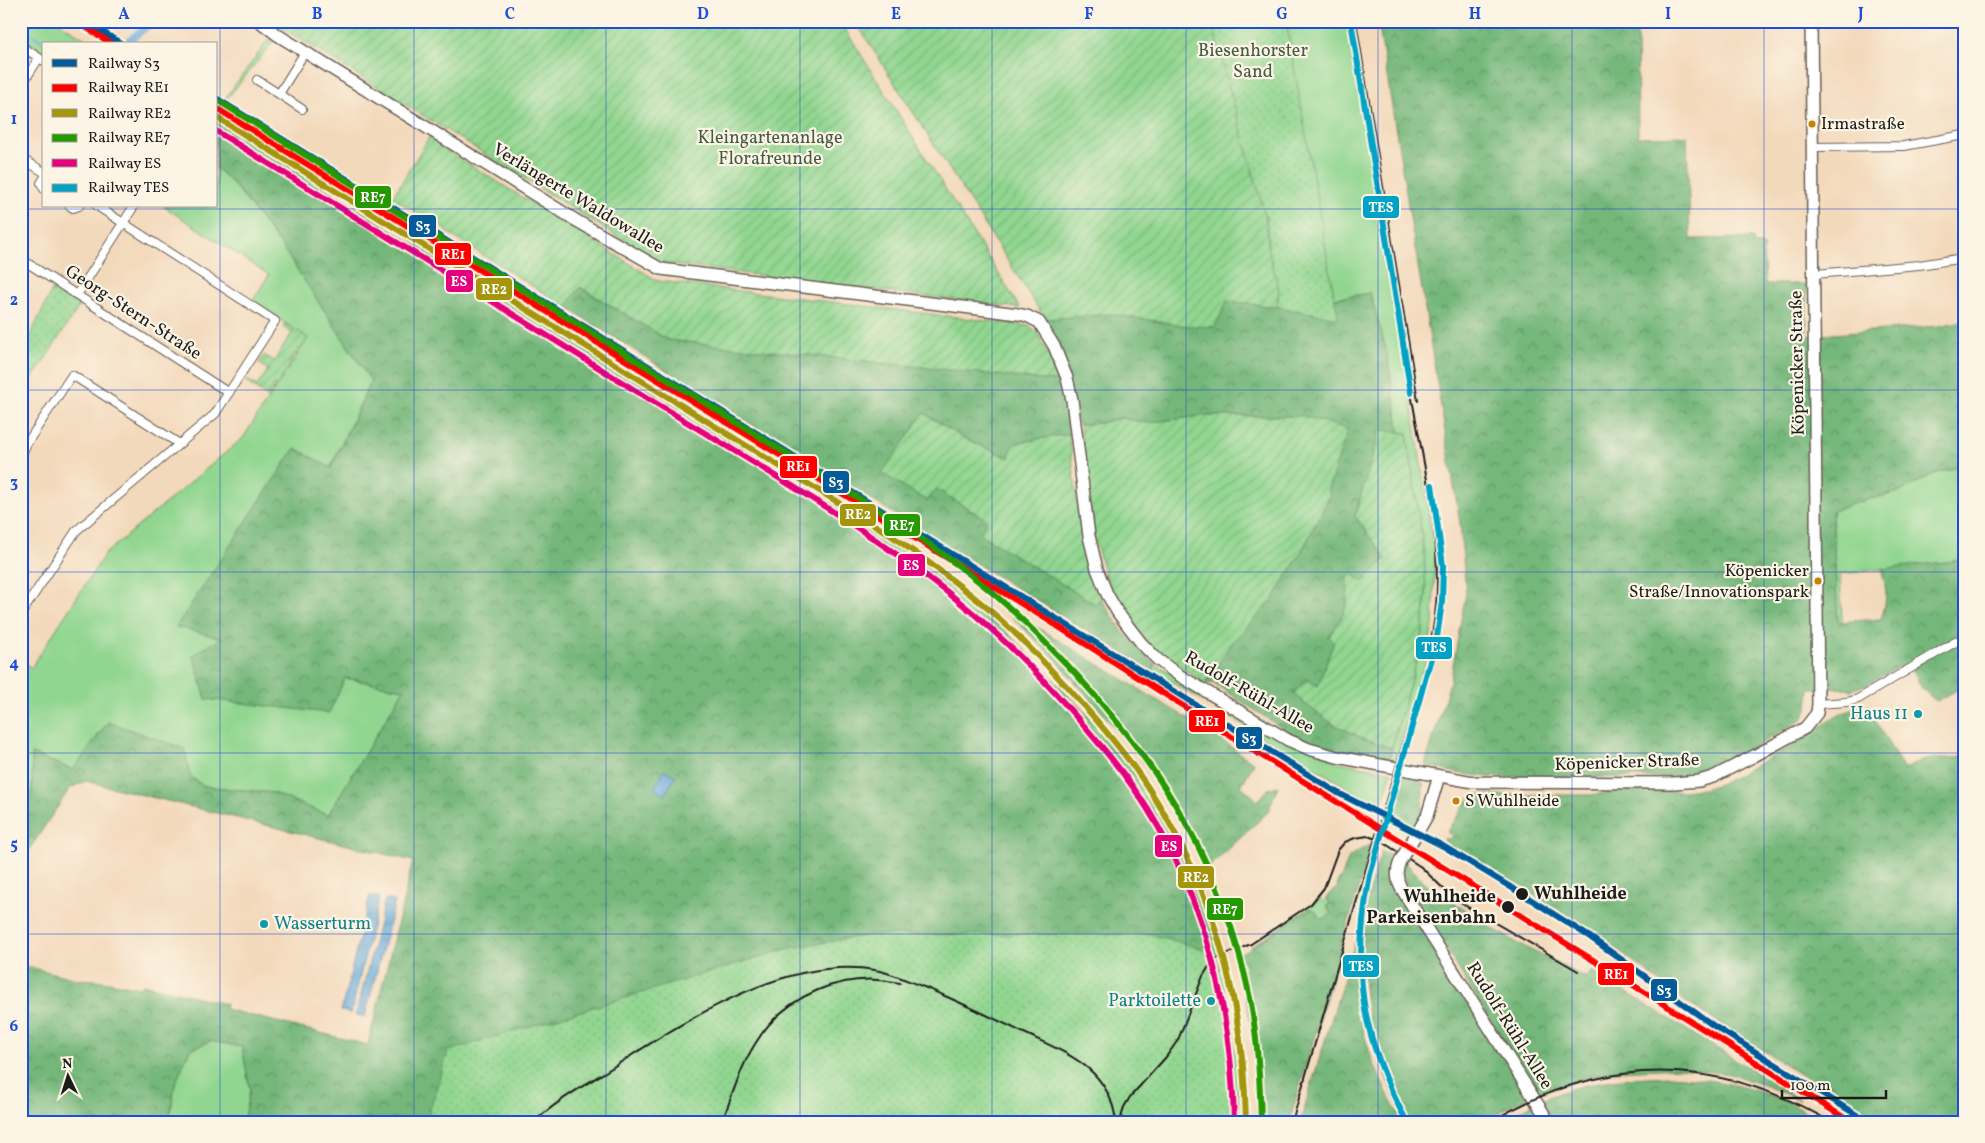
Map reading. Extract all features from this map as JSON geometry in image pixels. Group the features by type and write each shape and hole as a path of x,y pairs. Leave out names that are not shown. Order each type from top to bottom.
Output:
{"street":[{"name":"Verlängerte Waldowallee","path":"259,21 305,52 577,221 661,269 1027,316 1039,322"},
{"name":"Köpenicker Straße","path":"1439,776 1489,783 1674,783 1700,781 1724,773 1805,728 1817,714 1815,274 1811,21"},
{"path":"21,46 42,59 21,86"},
{"path":"279,94 305,52"},
{"path":"257,80 302,109"},
{"path":"1812,148 1904,146 1964,135"},
{"path":"21,158 42,171"},
{"path":"21,614 76,531 215,414 275,321 99,208"},
{"path":"77,295 133,208"},
{"path":"1815,274 1918,265 1964,258"},
{"name":"Georg-Stern-Straße","path":"22,262 77,295 229,393"},
{"name":"Rudolf-Rühl-Allee","path":"1039,322 1058,355 1069,386 1089,536 1097,569 1107,594 1118,613 1142,644 1157,659 1177,674 1288,740 1309,749 1337,757 1439,776 1427,816 1401,859 1397,868 1397,876 1401,888 1549,1122"},
{"path":"21,456 72,375 178,444"},
{"path":"1818,704 1855,700 1964,637"}],"green space":[{"path":"21,21 57,21 90,42 42,42 42,54 35,50 36,47 21,37"},
{"name":"Kleingartenanlage Florafreunde","path":"271,21 840,21 1020,308 660,263"},
{"path":"855,21 1211,21 1266,219 1269,252 1279,290 1277,307 1227,301 1215,327 1188,326 1111,314 1045,319"},
{"name":"Biesenhorster Sand","path":"1209,21 1286,21 1338,318 1278,307 1268,252"},
{"name":"Biesenhorster Sand","path":"1211,21 1348,21 1374,190 1410,393 1435,554 1433,625 1425,663 1394,764 1388,763 1422,640 1426,594 1424,552 1407,433 1400,433 1386,349 1370,293 1277,307 1279,290"},
{"path":"1378,21 1637,21 1638,137 1687,136 1690,239 1753,238 1754,245 1763,245 1765,284 1806,284 1807,336 1938,326 1964,321 1964,465 1931,475 1900,492 1865,500 1832,511 1838,622 1881,619 1886,594 1881,569 1964,560 1964,686 1937,701 1924,690 1915,674 1906,666 1850,690 1849,688 1810,689 1808,708 1802,719 1722,767 1700,775 1673,777 1489,777 1457,773 1425,765 1450,682 1466,593 1460,523"},
{"path":"269,39 273,42 224,100"},
{"path":"218,122 867,524 989,613 1118,746 1166,816 1196,876 1220,952 1210,957 532,1122 243,1122 250,1090 242,1047 211,1041 190,1049 175,1084 169,1122 21,1122 21,965 80,980 100,981 140,988 142,984 226,1004 225,1009 368,1045 413,861 86,781 70,788 21,862 21,807 32,792 32,754 73,770 108,722 185,749 190,776 203,786 273,793 328,815 404,689 345,678 329,713 206,699 193,655 222,638 176,627 295,448 331,468 371,381 279,242 233,183 218,170"},
{"path":"430,136 441,147 658,281 1030,326 1037,332 1063,382 668,340 580,287 566,307 445,231 446,229 392,198"},
{"path":"218,170 232,183 279,242 371,381 330,468 296,448 282,470 223,638 345,678 404,689 328,815 273,793 203,786 190,776 73,770 32,754 32,793 21,807 21,660 31,668 105,554 243,438 308,338 252,302 269,275 166,208 218,208"},
{"path":"579,287 668,340 1063,382 1069,434 1016,443 1012,447 1010,458 961,437 924,413 927,501 937,489 987,520 980,534 1095,604 1101,598 1124,633 1155,664 1153,671 875,502 566,307"},
{"path":"53,288 80,305 21,396 21,355"},
{"path":"1370,293 1386,349 1400,433 1380,430 1355,516 1386,558 1363,583 1348,578 1345,610 1329,637 1334,642 1318,686 1293,693 1316,712 1339,727 1392,748 1388,763 1357,758 1303,742 1215,684 1205,683 1232,643 1273,599 1302,551 1330,495 1293,416 1202,416 1146,423 1120,418 1100,423 1079,425 1045,323 1045,319 1111,314 1188,326 1215,327 1227,301 1278,307"},
{"path":"285,323 295,330 296,334 298,331 308,338 300,350 297,349 298,353 296,356 294,354 292,356 295,358 293,362 290,360 291,364 276,387 274,385 272,388 275,389 272,393 270,391 268,393 271,395 269,398 246,382 247,380 257,386 268,370 259,363 264,355 274,361 292,333 283,327"},
{"path":"924,413 961,437 1009,458 1012,447 1016,443 1069,434 1082,540 1089,568 1101,598 1095,604 980,534 987,520 937,489 927,501 882,473"},
{"path":"1202,416 1303,416 1348,429 1328,490 1330,495 1302,551 1273,599 1232,643 1205,683 1165,657 1147,642 1124,610 1107,580 1094,538 1080,425 1120,418 1146,423"},
{"path":"1380,430 1407,433 1424,552 1426,594 1422,640 1392,748 1339,727 1316,712 1293,693 1307,680 1318,686 1334,642 1329,637 1345,610 1348,578 1352,573 1363,582 1386,559 1355,516"},
{"path":"1964,465 1964,560 1840,574 1842,622 1838,622 1832,510 1900,492 1931,475"},
{"path":"999,604 1208,731 1254,763 1241,786 1258,801 1268,789 1278,786 1268,812 1206,870 1190,836 1140,757 1058,662"},
{"path":"1155,664 1338,762 1392,772 1380,807 1153,671"},
{"name":"Wuhlheide","path":"1866,705 1904,770 1921,760 1964,757 1964,839 1960,842 1964,846 1964,1122 1877,1122 1683,1000 1628,957 1574,919 1443,841 1445,838 1449,840 1452,835 1448,833 1448,830 1468,800 1474,795 1590,795 1627,791 1704,789 1725,782 1802,740 1837,715"},
{"path":"1404,775 1416,778 1423,783 1422,815 1414,828 1391,816"},
{"path":"1372,843 1289,1122 1257,1122 1256,1079 1252,1037 1237,955 1310,909 1313,909 1322,920 1331,914 1327,906 1330,904 1327,899 1328,895 1338,887 1338,880 1341,879 1349,857"},
{"path":"1382,850 1395,858 1391,868 1529,1097 1513,1104 1484,1122 1409,1122 1396,1100 1386,1077 1370,1027 1363,975 1362,949 1367,905 1373,877"},
{"name":"Wuhlheide","path":"1405,862 1430,888 1441,891 1473,917 1519,944 1586,978 1592,971 1800,1100 1731,1074 1679,1068 1616,1071 1581,1079 1536,1094 1406,884 1402,874"},
{"path":"1320,898 1324,902 1327,899 1330,904 1331,914 1322,920 1313,909 1250,947 1308,908"},
{"path":"1150,934 1215,952 1233,1036 1238,1122 426,1122 448,1051 790,948 870,935"},
{"path":"1357,936 1357,1000 1360,1019 1377,1072 1403,1122 1300,1122"},
{"path":"211,1041 242,1047 250,1090 243,1122 169,1122 175,1084 190,1049"},
{"path":"1670,1076 1702,1079 1764,1093 1797,1107 1820,1122 1554,1122 1540,1101 1589,1084 1604,1081"},
{"path":"1534,1103 1545,1122 1498,1122"}],"water":[{"path":"664,770 676,776 665,795 654,788"},
{"path":"370,895 379,898 351,1013 341,1011"},
{"path":"385,899 395,901 365,1017 356,1015"}],"waterway":[{"path":"130,40 153,21"},
{"path":"21,27 43,42"}],"railway":[{"path":"1356,21 1418,401"},
{"path":"1292,1122 1426,664 1434,625 1437,585 1435,537 1411,393"},
{"path":"1120,1122 1124,1107 1130,1097 1166,1057 1178,1040 1203,976 1210,965 1219,957 1251,944 1311,904 1324,888 1338,850 1345,842 1355,838 1368,836 1381,841 1421,867 1454,899 1578,971"},
{"path":"534,1122 576,1090 709,1009 775,981 808,972 842,968 875,970 900,977 962,1003 1070,1056 1095,1075 1105,1088 1112,1103 1116,1122"},
{"path":"722,1122 750,1053 767,1027 782,1012 817,990 837,984 858,980 900,983"},
{"path":"1490,1122 1533,1100 1575,1084 1618,1074 1660,1071 1703,1075 1746,1084 1788,1100 1831,1122"}],"rail line":[{"name":"RE1","path":"76,21 109,42"},
{"name":"S3","path":"86,21 119,42"},
{"name":"TES","path":"1351,21 1411,393"},
{"name":"S3","path":"218,99 1338,793 1443,846 1522,894 1590,937 1714,1026 1868,1122"},
{"name":"RE7","path":"220,102 897,522 977,580 1033,630 1075,673 1136,747 1163,784 1186,823 1206,863 1224,905 1250,998 1258,1060 1261,1122"},
{"name":"RE1","path":"218,109 1043,617 1251,749 1851,1122"},
{"name":"RE2","path":"218,118 889,534 969,593 1015,633 1069,689 1120,749 1155,798 1184,851 1201,888 1214,925 1234,1002 1240,1041 1246,1122"},
{"name":"ES","path":"218,132 845,519 920,571 956,599 1020,656 1079,720 1131,785 1168,844 1185,881 1212,959 1221,999 1228,1040 1234,1122"},
{"name":"TES","path":"1407,1122 1391,1090 1370,1031 1361,973 1361,942 1370,875 1437,637 1442,602 1443,566 1432,485"}],"place":[{"name":"Irmastraße","path":"1812,124"},
{"name":"Köpenicker Straße/Innovationspark","path":"1818,581"},
{"name":"Haus 11","path":"1918,714"},
{"name":"S Wuhlheide","path":"1456,801"},
{"name":"Wuhlheide","path":"1522,894"},
{"name":"Wuhlheide Parkeisenbahn","path":"1508,907"},
{"name":"Wasserturm","path":"264,924"},
{"name":"Parktoilette","path":"1211,1001"}]}
